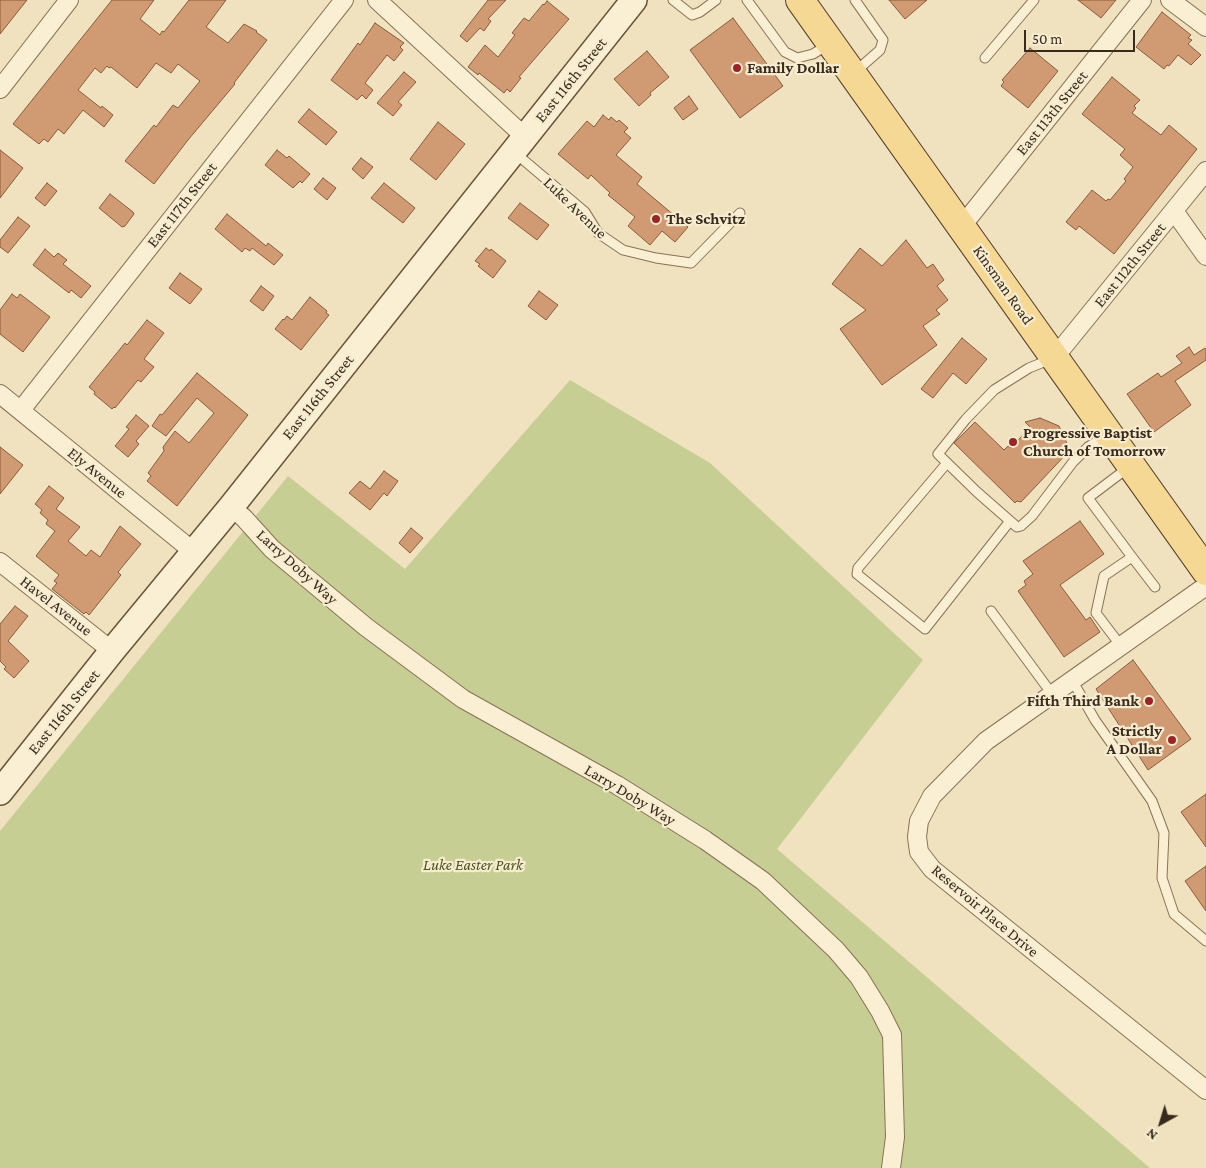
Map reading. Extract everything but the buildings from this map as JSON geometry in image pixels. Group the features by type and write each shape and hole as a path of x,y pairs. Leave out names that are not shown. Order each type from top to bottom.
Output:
{"main road":[{"name":"East 116th Street","path":"0,792 231,506 634,0"},
{"name":"Kinsman Road","path":"804,2 831,43 1206,570"}],"street":[{"path":"0,89 69,0"},
{"name":"East 117th Street","path":"21,410 344,0"},
{"name":"Luke Avenue","path":"377,0 519,144"},
{"name":"East 113th Street","path":"962,226 1142,0"},
{"path":"1170,0 1206,27"},
{"name":"East 112th Street","path":"1054,358 1206,171"},
{"path":"1174,211 1206,256"},
{"name":"Ely Avenue","path":"0,394 194,552"},
{"name":"Larry Doby Way","path":"231,506 272,549 366,627 463,699 616,785 704,840 763,881 836,950 859,977 892,1035 896,1137 891,1168"},
{"name":"Havel Avenue","path":"0,562 112,651"},
{"name":"Reservoir Place Drive","path":"1206,586 986,741 932,796 919,820 917,837 919,852 932,869 1206,1090"}],"lane":[{"path":"673,0 692,15 700,12 716,0"},
{"path":"747,0 786,52 797,58 813,54 831,43"},
{"path":"853,74 880,50 883,40 855,0"},
{"path":"985,58 1034,0"},
{"name":"Luke Avenue","path":"519,144 585,212 598,233 623,250 656,258 691,263 740,213"},
{"path":"1054,358 1030,368 994,390 966,419 938,454 1017,527 1021,526 1032,516 1072,462 1088,447 1108,434"},
{"path":"947,463 858,568 857,574 925,629 1010,521"},
{"path":"1131,466 1088,498 1154,587"},
{"path":"1121,646 1096,613 1104,576 1132,557"},
{"path":"992,611 1061,687 1095,720 1152,801 1164,833 1162,878 1174,914 1206,942"}],"green space":[{"name":"Luke Easter Park","path":"570,380 710,463 923,660 777,849 1150,1168 0,1168 0,831 288,476 405,569"}],"place":[{"name":"Family Dollar","path":"737,68"},
{"name":"The Schvitz","path":"656,219"},
{"name":"Progressive Baptist Church of Tomorrow","path":"1013,442"},
{"name":"Fifth Third Bank","path":"1149,701"},
{"name":"Strictly A Dollar","path":"1172,740"}]}
